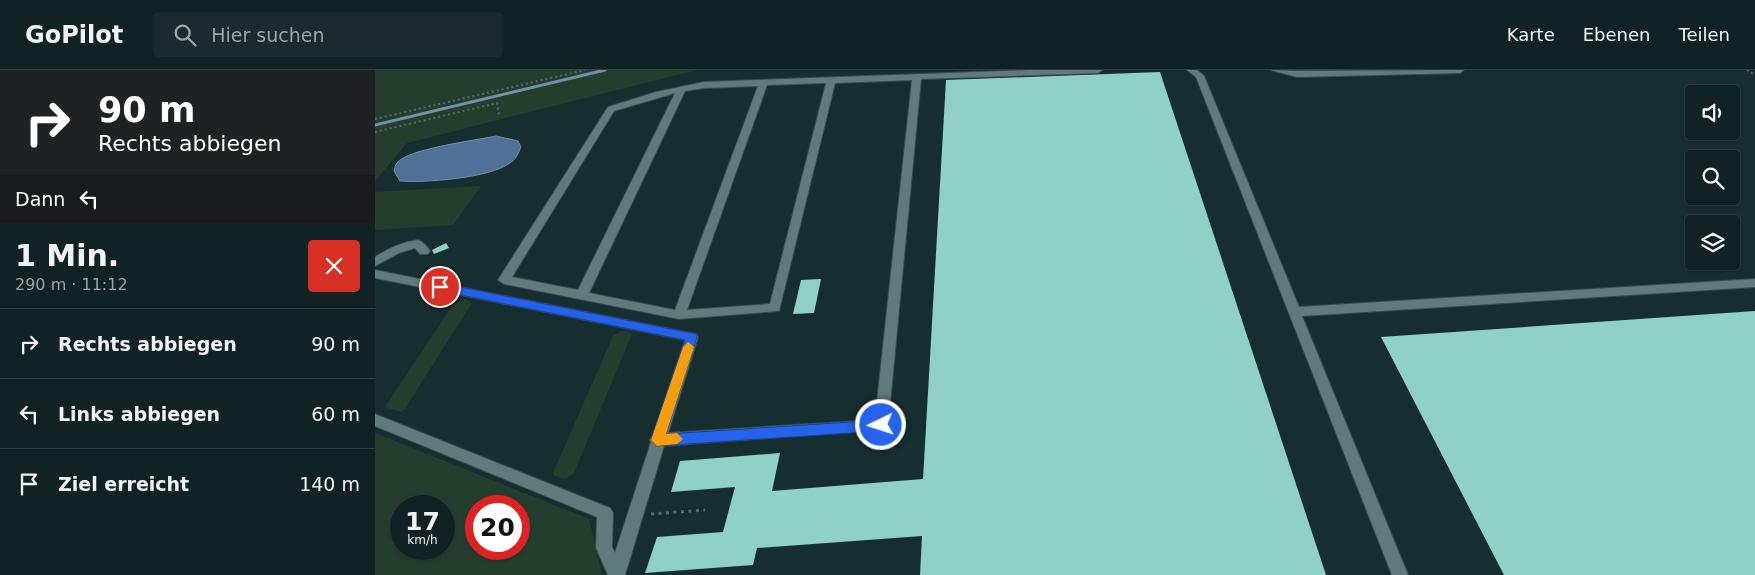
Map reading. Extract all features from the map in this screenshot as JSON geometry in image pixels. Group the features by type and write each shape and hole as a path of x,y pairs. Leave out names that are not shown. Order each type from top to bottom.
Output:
{"lane":[{"path":"831,80 775,308 679,315 504,280 611,109 659,94 704,85 917,76 1098,70"},
{"path":"1275,70 1297,74 1460,70"},
{"path":"1194,71 1200,76 1400,575"},
{"path":"657,440 881,425 917,76"},
{"path":"679,315 763,83"},
{"path":"581,296 683,89"},
{"path":"375,262 392,250 409,245 418,244 424,251"},
{"path":"375,274 691,337 657,440 617,574"},
{"path":"1295,312 1755,283"},
{"path":"375,420 605,513 604,548 617,574"}],"path":[{"path":"375,120 585,70"},
{"path":"1747,70 1755,75"},
{"path":"375,132 497,103 499,115"},
{"path":"635,515 705,510"}],"green space":[{"path":"375,70 697,70 407,143 375,181"},
{"path":"481,186 453,225 375,230 375,192"},
{"path":"464,299 472,303 404,410 401,412 385,407 453,305"},
{"path":"623,330 632,334 574,473 565,479 555,476 553,473 613,336"},
{"path":"375,433 529,495 465,495 465,560 530,560 530,495 589,519 602,575 375,575"}],"water":[{"path":"496,136 518,141 521,147 514,160 501,168 473,176 425,181 400,181 394,171 397,163 414,153"}],"building":[{"path":"1160,72 1326,575 920,575 922,536 757,548 753,565 645,573 657,537 723,532 735,487 671,492 680,461 780,453 772,491 923,479 946,80"},
{"path":"446,243 449,248 434,254 432,250"},
{"path":"821,279 814,313 793,314 801,280"},
{"path":"1755,311 1755,575 1504,575 1381,337"}],"waterway":[{"path":"375,125 605,70"}],"slow traffic":[{"path":"677,439 657,440 688,347"}],"route":[{"path":"440,287 691,337 657,440 881,425"}]}
